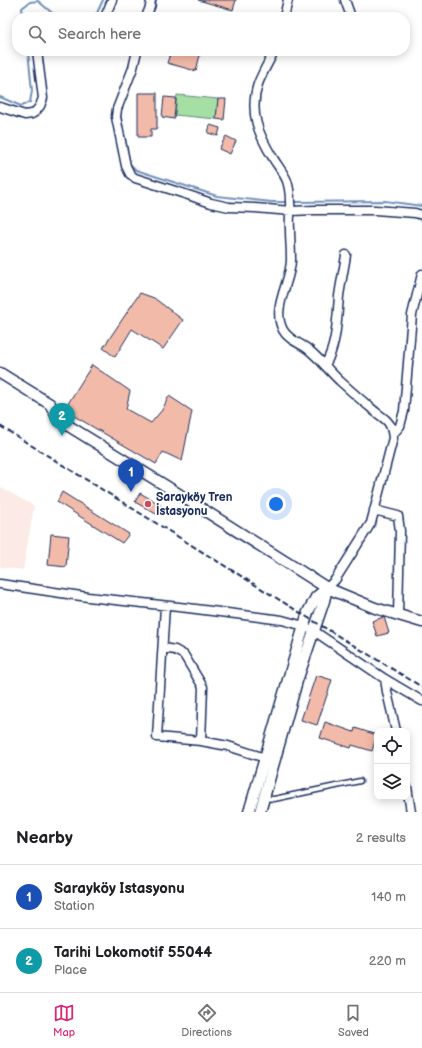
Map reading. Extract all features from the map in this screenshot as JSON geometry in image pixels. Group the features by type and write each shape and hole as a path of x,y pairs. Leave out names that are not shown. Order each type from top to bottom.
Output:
{"street":[{"path":"107,12 112,0"},
{"path":"148,12 151,0"},
{"path":"285,12 288,0"},
{"path":"345,0 349,12"},
{"path":"0,106 24,115 35,112 40,106 43,98 38,56"},
{"path":"136,56 133,68 117,109 116,117 126,166 130,174 138,179 211,204 229,207 255,208 290,206 314,210 375,210 415,213 422,215"},
{"path":"249,812 265,758 309,628 324,601 327,588 335,580 371,523 393,438 392,428 387,422 340,381 308,349 288,337 281,325 280,310 282,297 289,274 291,260 290,206 287,182 260,135 255,116 255,99 259,83 272,56"},
{"path":"325,366 333,348 346,255"},
{"path":"393,434 400,426 404,411 412,315 422,274"},
{"path":"0,373 50,404 59,420 327,588 375,608 422,622"},
{"path":"374,510 398,516 400,531 398,615"},
{"path":"0,584 88,597 282,620 309,628 385,679 422,701"},
{"path":"165,606 157,738 228,746 265,758"},
{"path":"260,812 297,681 309,628"},
{"path":"163,648 175,650 184,655 203,687 201,742"},
{"path":"385,679 395,728"},
{"path":"409,800 411,812"}],"lane":[{"path":"264,798 274,799 360,781"}],"shaded area":[{"path":"0,487 34,506 23,570 0,567"}],"green space":[{"path":"177,95 218,99 216,119 175,115"}],"building":[{"path":"198,0 236,0 233,10"},
{"path":"169,56 200,56 196,71 167,63"},
{"path":"138,93 157,93 157,129 151,129 151,137 138,137"},
{"path":"164,97 176,98 174,119 162,117"},
{"path":"218,99 226,99 224,120 216,119"},
{"path":"210,125 220,128 218,136 208,133"},
{"path":"226,136 236,141 230,154 219,149"},
{"path":"140,293 154,298 183,320 163,349 132,329 115,357 103,348"},
{"path":"92,365 130,391 126,409 151,423 162,410 169,396 192,411 182,461 163,452 156,464 64,410"},
{"path":"62,492 129,534 122,543 57,502"},
{"name":"Sarayköy Tren İstasyonu","path":"140,493 161,505 156,514 135,502"},
{"path":"51,534 69,536 66,567 48,565"},
{"path":"384,617 389,633 377,636 372,621"},
{"path":"316,675 332,680 317,725 301,720"},
{"path":"325,722 354,732 355,728 374,734 374,745 372,751 352,745 351,748 320,738"}],"waterway":[{"path":"97,12 103,0"},
{"path":"153,12 156,0"},
{"path":"22,12 22,8 30,2 38,1 51,12"},
{"path":"0,97 21,106 30,102 32,91 28,56"},
{"path":"120,113 130,164 136,170 217,196 272,202 289,202"},
{"path":"293,202 385,201 422,206"}],"railway":[{"path":"0,426 422,687"}],"place":[{"name":"Tarihi Lokomotif 55044","path":"62,436"},
{"name":"Sarayköy Istasyonu","path":"131,492"},
{"name":"Sarayköy Tren İstasyonu","path":"148,504"}]}
